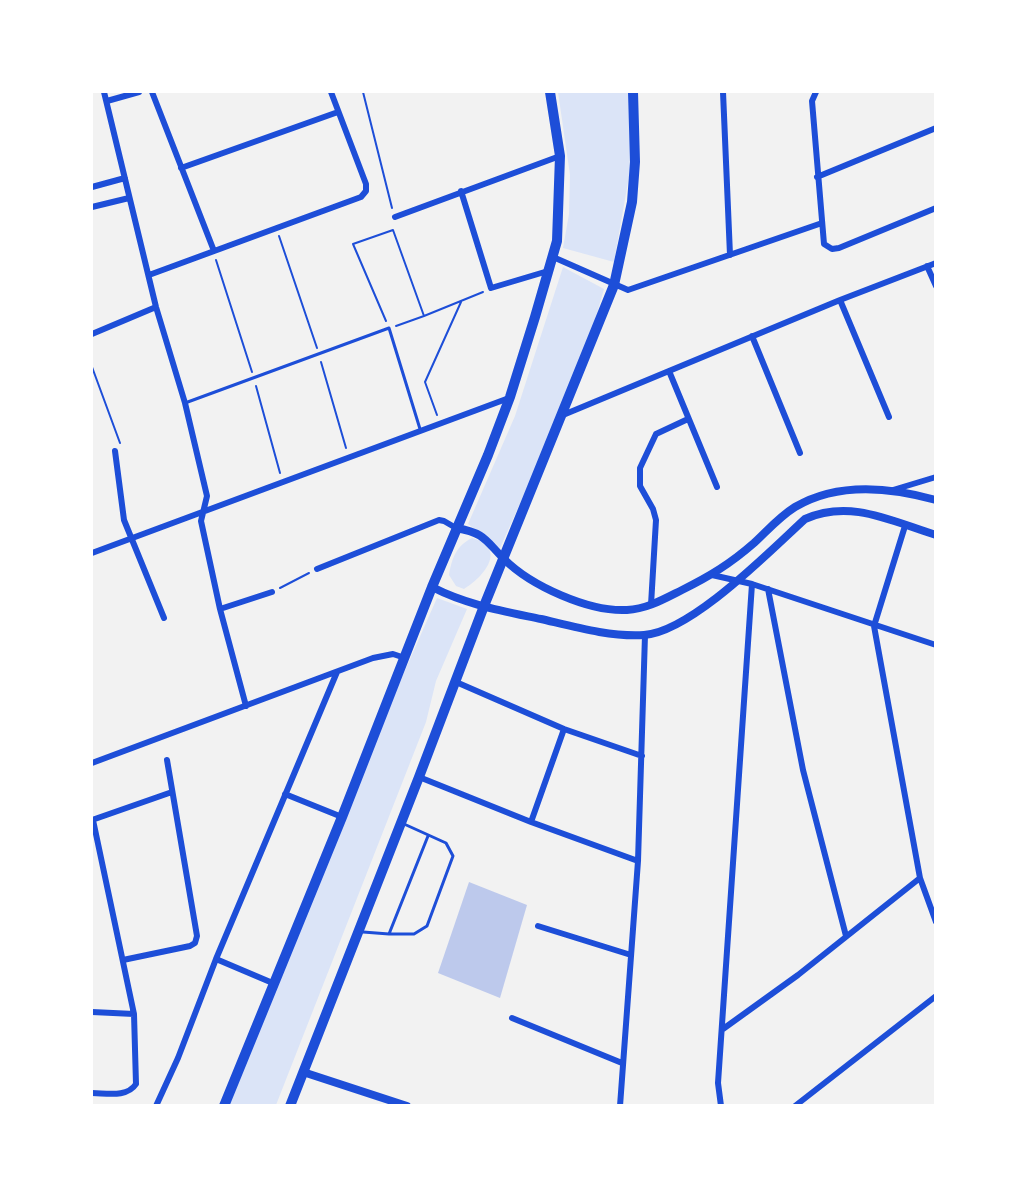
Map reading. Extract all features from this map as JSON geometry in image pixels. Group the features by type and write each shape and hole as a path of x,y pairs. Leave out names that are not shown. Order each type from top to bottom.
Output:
{"main road":[{"path":"224,1106 510,397 557,241 560,156 550,92"},
{"path":"290,1106 484,606 614,285 632,202 635,162 633,92"}],"street":[{"path":"104,92 156,307 185,403 207,496 201,521 220,609 246,706"},
{"path":"107,101 140,92"},
{"path":"152,92 214,251"},
{"path":"149,275 361,197 366,192 366,184 330,92"},
{"path":"723,92 730,255"},
{"path":"816,92 812,101 824,244 832,249 838,248 936,208"},
{"path":"181,168 338,112"},
{"path":"818,177 936,128"},
{"path":"395,217 560,156"},
{"path":"92,187 125,178"},
{"path":"461,191 491,288 550,270"},
{"path":"92,207 129,198"},
{"path":"553,257 628,290 822,223"},
{"path":"563,415 840,300 936,263"},
{"path":"927,266 936,286"},
{"path":"840,300 890,417"},
{"path":"92,334 156,307"},
{"path":"752,336 800,453"},
{"path":"669,371 717,487"},
{"path":"92,553 510,397"},
{"path":"651,605 656,520 653,509 640,486 640,468 656,434 688,419"},
{"path":"115,451 124,520 164,618"},
{"path":"891,491 936,477"},
{"path":"317,569 439,520 456,528 470,530 483,537 504,559 526,576 568,598 597,607 630,610 651,605 727,566 792,509 810,499 853,489 891,491 936,500"},
{"path":"432,587 462,602 616,634 645,635 671,628 688,619 739,580 805,519 818,513 837,510 859,511 936,535"},
{"path":"905,526 874,626 920,878 936,922"},
{"path":"712,575 752,584 936,645"},
{"path":"720,1106 718,1083 752,584"},
{"path":"768,589 802,770 846,936"},
{"path":"220,609 272,592"},
{"path":"620,1106 638,861 645,635"},
{"path":"92,763 373,658 393,654 405,658"},
{"path":"156,1106 178,1058 216,959 337,672"},
{"path":"456,682 564,729 642,756"},
{"path":"531,822 564,729"},
{"path":"123,960 195,943 197,936 167,760"},
{"path":"419,777 531,822 638,861"},
{"path":"92,1093 126,1093 132,1091 136,1084 134,1014 92,820 172,792"},
{"path":"285,794 342,817"},
{"path":"723,1029 798,975 920,878"},
{"path":"538,926 631,955"},
{"path":"216,959 274,984"},
{"path":"795,1106 936,996"},
{"path":"92,1012 134,1014"},
{"path":"512,1018 622,1063"},
{"path":"303,1072 407,1106"}],"lane":[{"path":"185,403 389,328 421,431"},
{"path":"358,931 414,934 428,926 430,922 453,856 446,843 401,823"},
{"path":"389,934 428,836"}],"path":[{"path":"363,92 395,217"},
{"path":"276,228 319,355 349,458"},
{"path":"424,316 393,230 353,244 389,328 424,316 491,288"},
{"path":"214,251 283,482"},
{"path":"440,423 425,382 462,300"},
{"path":"92,367 120,443 115,451"},
{"path":"272,592 317,569"}],"shaded area":[{"path":"558,92 628,92 631,165 614,262 563,248 569,214 570,175"},
{"path":"563,267 604,289 582,365 500,548 468,524 515,416"},
{"path":"472,538 489,548 491,555 485,570 464,589 456,586 449,575 456,553"},
{"path":"437,598 467,609 436,681 426,722 276,1105 228,1106 399,684"}],"building":[{"path":"469,882 527,905 500,998 438,973"}]}
